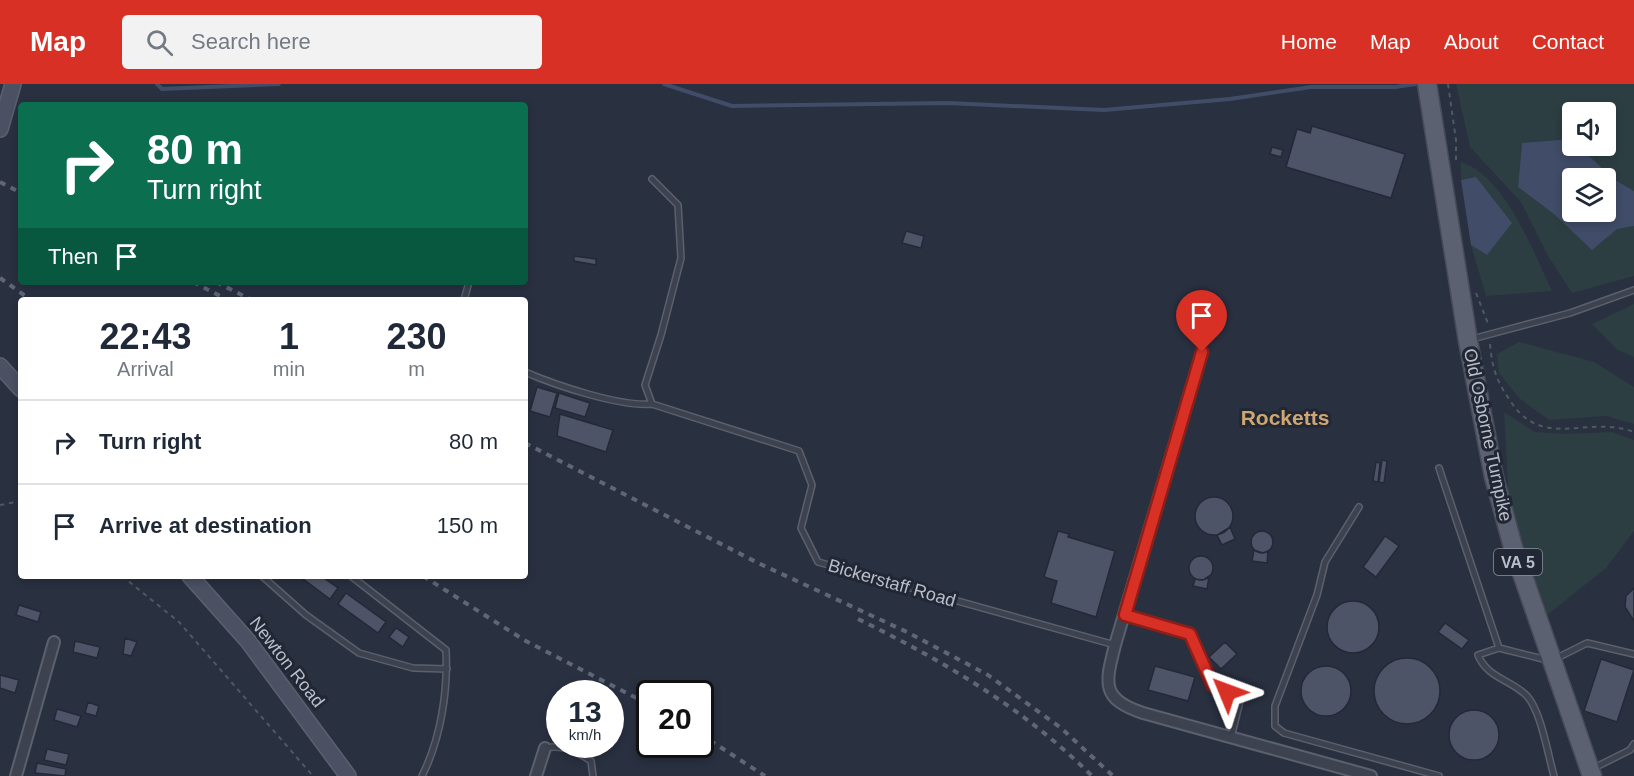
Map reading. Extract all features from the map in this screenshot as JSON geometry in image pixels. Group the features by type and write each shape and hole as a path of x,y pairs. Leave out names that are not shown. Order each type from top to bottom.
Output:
{"main road":[{"name":"Old Osborne Turnpike","path":"1427,84 1468,341 1494,477 1505,522 1591,773"}],"street":[{"path":"0,142 2,124 13,84"},
{"path":"1202,352 1115,645 1108,682 1115,701 1143,713 1371,776"},
{"path":"0,366 18,386"},
{"name":"Newton Road","path":"193,579 248,641 348,776"},
{"path":"15,776 54,642"},
{"path":"536,776 545,748"}],"lane":[{"path":"528,373 544,380 623,402 652,404 645,385 681,258 678,205 652,179"},
{"path":"1468,341 1570,313 1634,290"},
{"name":"Bickerstaff Road","path":"652,404 799,451 812,485 801,528 818,562 1115,645"},
{"path":"1439,468 1498,648"},
{"path":"1359,507 1325,562 1317,595 1275,706 1275,726 1284,733 1440,776"},
{"path":"265,579 306,615 360,653 413,668 447,669"},
{"path":"355,579 446,650 447,669 442,716 429,762 422,776"},
{"path":"1125,615 1190,634 1213,686 1241,697 1231,738"},
{"path":"1554,776 1529,698 1483,667 1478,655 1498,648 1551,661 1587,643 1634,654"},
{"path":"1591,773 1630,750 1634,744"},
{"path":"545,748 558,746 577,752 591,761 593,776"}],"path":[{"path":"1448,84 1450,101"},
{"path":"1491,348 1494,376 1514,408 1529,421 1552,429 1600,425 1618,426 1634,432"},
{"path":"0,505 18,502"},
{"path":"126,579 179,622 313,776"}],"shaded area":[{"path":"1456,84 1634,84 1634,191 1616,180 1616,168 1602,168 1589,156 1616,156 1616,102 1562,102 1562,140 1522,143 1518,187 1555,215 1562,217 1562,222 1586,222 1617,229 1634,226 1634,276 1572,293 1548,256 1521,202 1470,147"},
{"path":"1461,162 1477,170 1504,198 1526,236 1552,291 1486,296 1471,245 1487,255 1476,177 1461,180"},
{"path":"1634,304 1634,357 1618,350 1592,324"},
{"path":"1519,342 1594,362 1634,387 1634,424 1606,416 1549,420 1520,399 1499,373 1497,354"},
{"path":"1504,412 1535,432 1565,434 1612,432 1634,440 1634,531 1606,568 1546,616 1509,500"}],"water":[{"path":"1562,140 1562,156 1589,156 1602,168 1562,168 1562,222 1518,187 1522,143"},
{"path":"1476,177 1512,223 1487,255 1471,245 1461,180"},
{"path":"1616,180 1634,191 1634,226 1617,229 1592,250 1562,222 1616,222"}],"building":[{"path":"1312,126 1405,154 1391,198 1286,167 1297,129 1310,133"},
{"path":"1272,147 1283,150 1281,157 1270,154"},
{"path":"906,231 924,236 921,248 902,243"},
{"path":"574,256 596,259 596,265 574,261"},
{"path":"537,387 557,393 550,417 530,411"},
{"path":"559,393 590,403 585,417 555,408"},
{"path":"560,414 613,430 606,452 557,436"},
{"path":"1382,460 1387,461 1384,483 1379,482"},
{"path":"1376,462 1380,463 1378,482 1373,481"},
{"path":"1214,497 1228,502 1233,516 1228,530 1214,535 1200,530 1195,516 1200,502"},
{"path":"1230,527 1235,539 1222,545 1217,535"},
{"path":"1058,531 1069,534 1068,537 1115,551 1096,617 1051,603 1057,581 1044,577"},
{"path":"1258,531 1266,531 1273,538 1273,546 1266,553 1258,553 1251,546 1251,538"},
{"path":"1385,536 1399,546 1376,577 1363,567"},
{"path":"1254,550 1263,553 1268,551 1267,563 1252,561"},
{"path":"1201,556 1206,557 1212,563 1212,573 1206,579 1201,580 1196,579 1190,573 1189,568 1190,563 1196,557"},
{"path":"1209,576 1207,589 1193,586 1195,579 1203,580"},
{"path":"303,579 325,579 338,588 330,599"},
{"path":"1634,588 1634,621 1625,607 1626,596"},
{"path":"346,593 386,622 378,633 338,604"},
{"path":"1353,601 1363,603 1371,609 1377,617 1379,627 1377,637 1371,645 1363,651 1353,653 1343,651 1335,645 1329,637 1327,627 1329,617 1335,609 1343,603"},
{"path":"19,605 41,612 38,622 16,615"},
{"path":"1445,623 1469,640 1462,649 1438,632"},
{"path":"396,628 409,637 403,647 389,637"},
{"path":"125,638 137,642 131,656 123,654"},
{"path":"75,641 100,647 97,658 73,652"},
{"path":"1225,642 1237,654 1221,669 1209,657"},
{"path":"1407,658 1419,661 1430,668 1437,679 1440,691 1437,703 1430,714 1419,721 1407,724 1395,721 1384,714 1377,703 1374,691 1377,679 1384,668 1395,661"},
{"path":"1601,659 1634,670 1617,722 1584,711"},
{"path":"1155,666 1195,677 1188,701 1148,690"},
{"path":"1326,666 1335,668 1346,677 1351,691 1349,700 1340,711 1326,716 1317,714 1306,705 1301,691 1303,682 1312,671"},
{"path":"0,675 19,680 15,693 0,688"},
{"path":"88,702 99,706 96,716 85,713"},
{"path":"57,709 81,716 77,727 54,720"},
{"path":"1469,710 1479,710 1492,717 1499,730 1499,740 1492,753 1479,760 1469,760 1460,756 1453,749 1449,740 1449,730 1453,721 1460,714"},
{"path":"47,749 69,754 66,765 44,760"},
{"path":"37,763 66,769 65,776 35,773"}],"waterway":[{"path":"157,84 162,89 279,84"},
{"path":"664,84 732,106 948,103 1104,110 1230,99 1311,87 1395,87 1416,84"}],"railway":[{"path":"0,182 18,191"},
{"path":"0,278 27,297"},
{"path":"199,285 222,297"},
{"path":"222,285 246,297"},
{"path":"528,445 758,563 907,632 988,675 1061,728 1113,776"},
{"path":"428,579 524,640 636,698"},
{"path":"858,619 921,651 1011,708 1039,729 1092,776"},
{"path":"714,743 765,776"}],"district":[{"name":"Rocketts","path":"1285,418"}],"route":[{"path":"1202,352 1125,615 1190,634 1213,686 1227,692"}]}
